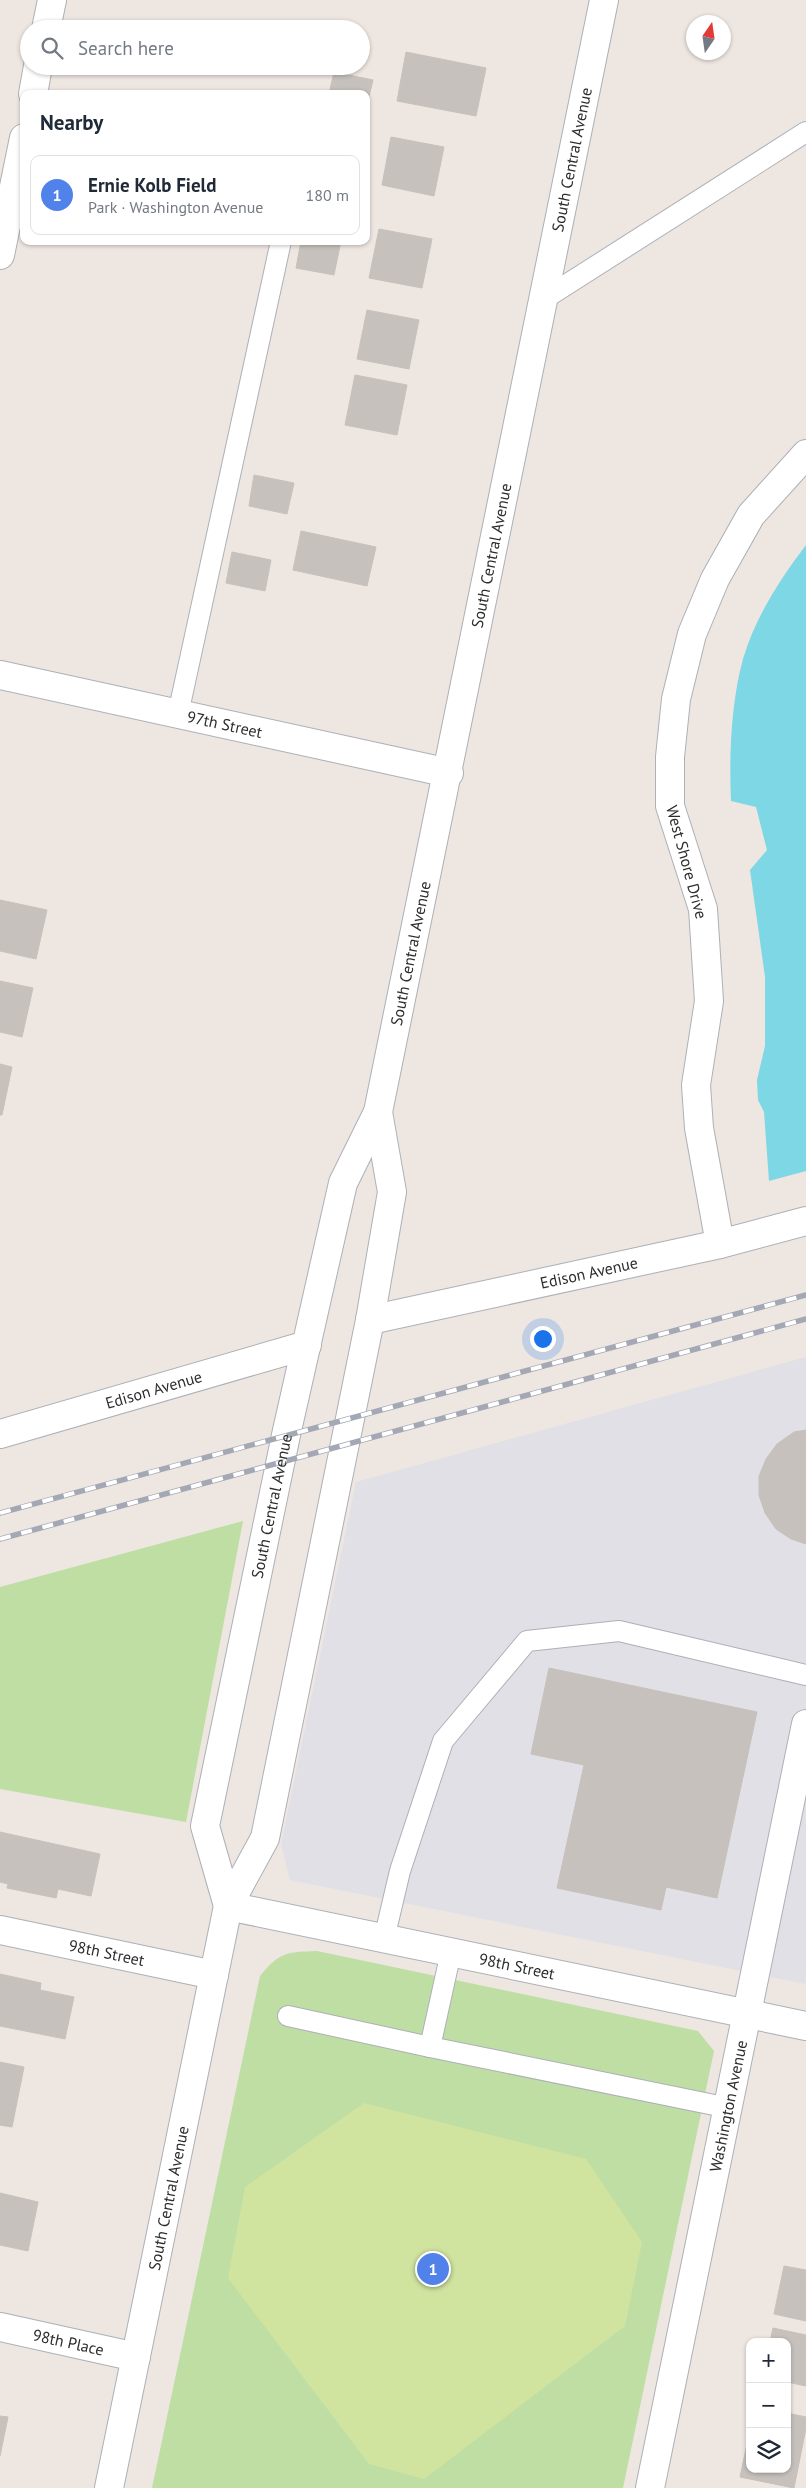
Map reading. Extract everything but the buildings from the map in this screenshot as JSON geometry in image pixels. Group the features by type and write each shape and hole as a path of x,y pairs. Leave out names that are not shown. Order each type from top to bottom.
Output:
{"street":[{"path":"48,20 52,0"},
{"name":"South Central Avenue","path":"228,1906 205,1826 343,1184 378,1112 449,773 604,0"},
{"path":"34,90 36,75"},
{"path":"0,255 20,158"},
{"name":"West Shore Drive","path":"720,1244 699,1128 696,1085 709,1001 703,909 670,806 670,757 676,699 692,634 715,579 751,515 806,454"},
{"name":"97th Street","path":"0,675 449,773"},
{"name":"South Central Avenue","path":"109,2488 228,1906 265,1838 370,1320 392,1192 378,1112"},
{"name":"Edison Avenue","path":"370,1320 720,1244 806,1221"},
{"name":"Edison Avenue","path":"0,1434 307,1346"},
{"name":"Washington Avenue","path":"650,2488 806,1724"},
{"name":"98th Street","path":"228,1906 806,2026"},
{"name":"98th Street","path":"0,1930 214,1975"},
{"name":"98th Place","path":"0,2327 136,2357"}],"lane":[{"path":"544,299 806,132"},
{"path":"178,714 280,245"},
{"path":"384,1939 400,1871 443,1741 526,1641 619,1631 806,1675"},
{"path":"430,2047 451,1952"},
{"path":"288,2016 729,2108"}],"shaded area":[{"path":"806,1357 806,1984 290,1880 281,1844 356,1482"}],"green space":[{"path":"243,1521 186,1822 0,1789 0,1587"},
{"path":"317,1951 698,2031 714,2051 623,2488 152,2488 260,1976 273,1962 284,1955"},
{"path":"364,2103 586,2159 642,2242 625,2326 424,2479 369,2464 228,2278 245,2187"}],"water":[{"path":"806,545 806,1171 769,1181 764,1112 758,1100 757,1080 765,1046 765,977 750,870 767,850 756,807 731,801 732,730 739,676 754,629 769,599"}],"railway":[{"path":"0,1513 806,1295"},
{"path":"0,1539 806,1319"}],"place":[{"name":"Ernie Kolb Field","path":"433,2269"}]}
